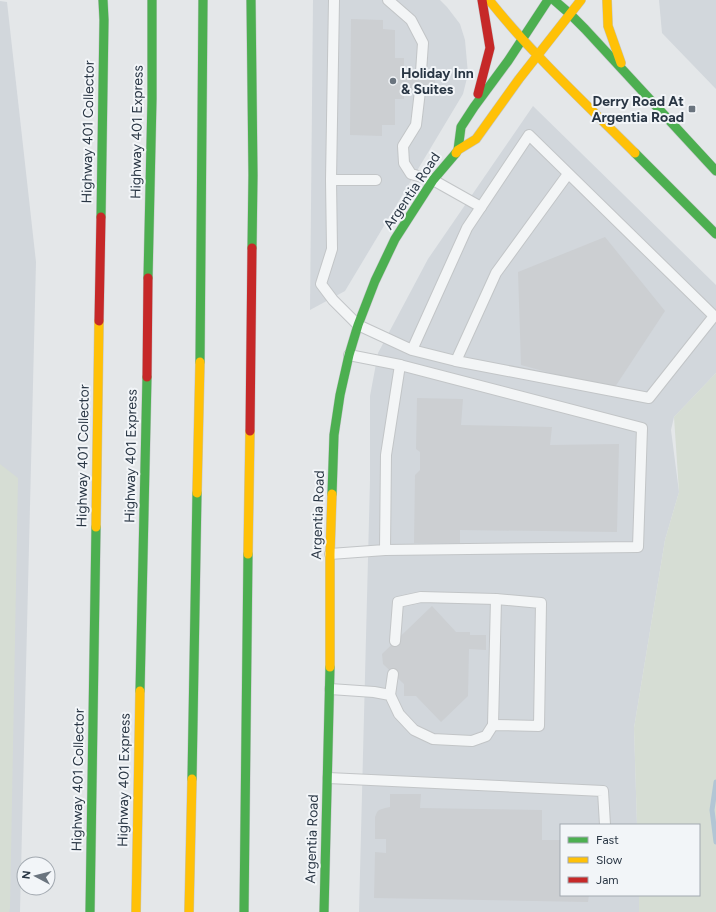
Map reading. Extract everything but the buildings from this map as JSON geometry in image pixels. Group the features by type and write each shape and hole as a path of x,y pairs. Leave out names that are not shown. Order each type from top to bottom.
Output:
{"main road":[{"name":"Highway 401 Collector","path":"90,912 104,28 103,0"},
{"name":"Highway 401 Express","path":"136,912 152,99 152,0"},
{"path":"189,912 200,338 203,0"},
{"path":"244,912 253,175 251,0"},
{"path":"474,107 490,48 482,0"},
{"path":"489,0 510,26 538,56 716,234"},
{"name":"Argentia Road","path":"458,150 461,126 508,61 548,0"},
{"path":"554,0 570,14 716,171"},
{"name":"Argentia Road","path":"324,912 330,689 330,554 334,435 340,395 349,355 358,325 375,281 391,246 407,219 433,180 458,150 476,139 519,79 581,0"},
{"path":"607,0 608,26 625,73"}],"lane":[{"path":"334,0 331,180 332,249 321,284 333,300 358,325 412,350 649,398 714,316 529,136 467,228 412,350"},
{"path":"388,0 411,20 423,43 421,72"},
{"path":"420,91 416,125 403,146 404,163 411,174 433,180 481,207"},
{"path":"456,360 496,272 568,174"},
{"path":"331,180 376,180"},
{"path":"330,554 386,550 638,547 642,428 400,365 349,355"},
{"path":"386,550 386,455 400,365"},
{"path":"395,641 398,602 421,597 541,603 539,726 493,725"},
{"path":"393,674 390,695 399,714 414,730 433,739 472,741 486,736 493,725 496,600"},
{"path":"330,689 374,692 390,695"},
{"path":"328,778 603,791 605,824"}],"shaded area":[{"path":"313,0 440,0 460,24 465,40 468,74 463,94 345,291 310,310"},
{"path":"659,0 716,0 716,89 662,33"},
{"path":"0,1 7,2 36,262 21,856 16,856 16,896 20,896 20,912 0,912"},
{"path":"533,106 716,285 716,373 674,417 671,430 679,492 665,540 634,728 637,824 560,824 560,896 639,896 639,912 359,912 370,480 370,396 378,353 428,259"},
{"path":"716,373 716,912 639,912 639,896 700,896 700,824 637,824 634,728 665,540 679,492 674,417"},
{"path":"0,464 18,478 9,912 0,912"}],"waterway":[{"path":"716,782 712,810 716,842"}],"traffic: fast":[{"path":"101,217 103,0"},
{"path":"148,278 152,99 152,0"},
{"path":"200,362 203,0"},
{"path":"251,0 253,175 252,248"},
{"path":"458,150 461,127 508,61 548,0"},
{"path":"554,0 585,29 716,171"},
{"path":"332,494 334,435 340,395 349,355 358,325 375,281 395,239 433,180 456,153"},
{"path":"635,153 716,234"},
{"path":"140,691 147,377"},
{"path":"192,779 197,493"},
{"path":"90,912 96,527"},
{"path":"244,912 248,554"},
{"path":"324,912 330,667"}],"traffic: slow":[{"path":"489,0 541,59 635,153"},
{"path":"456,153 458,150 476,139 519,79 581,0"},
{"path":"607,0 608,26 621,63"},
{"path":"96,527 99,321"},
{"path":"197,493 200,362"},
{"path":"248,554 250,431"},
{"path":"330,667 330,554 332,494"},
{"path":"136,912 140,691"},
{"path":"189,912 192,779"}],"traffic: jam":[{"path":"478,94 490,48 482,0"},
{"path":"99,321 101,217"},
{"path":"250,431 252,248"},
{"path":"147,377 148,278"}],"place":[{"name":"Holiday Inn & Suites","path":"393,81"},
{"name":"Derry Road At Argentia Road","path":"692,109"}]}
